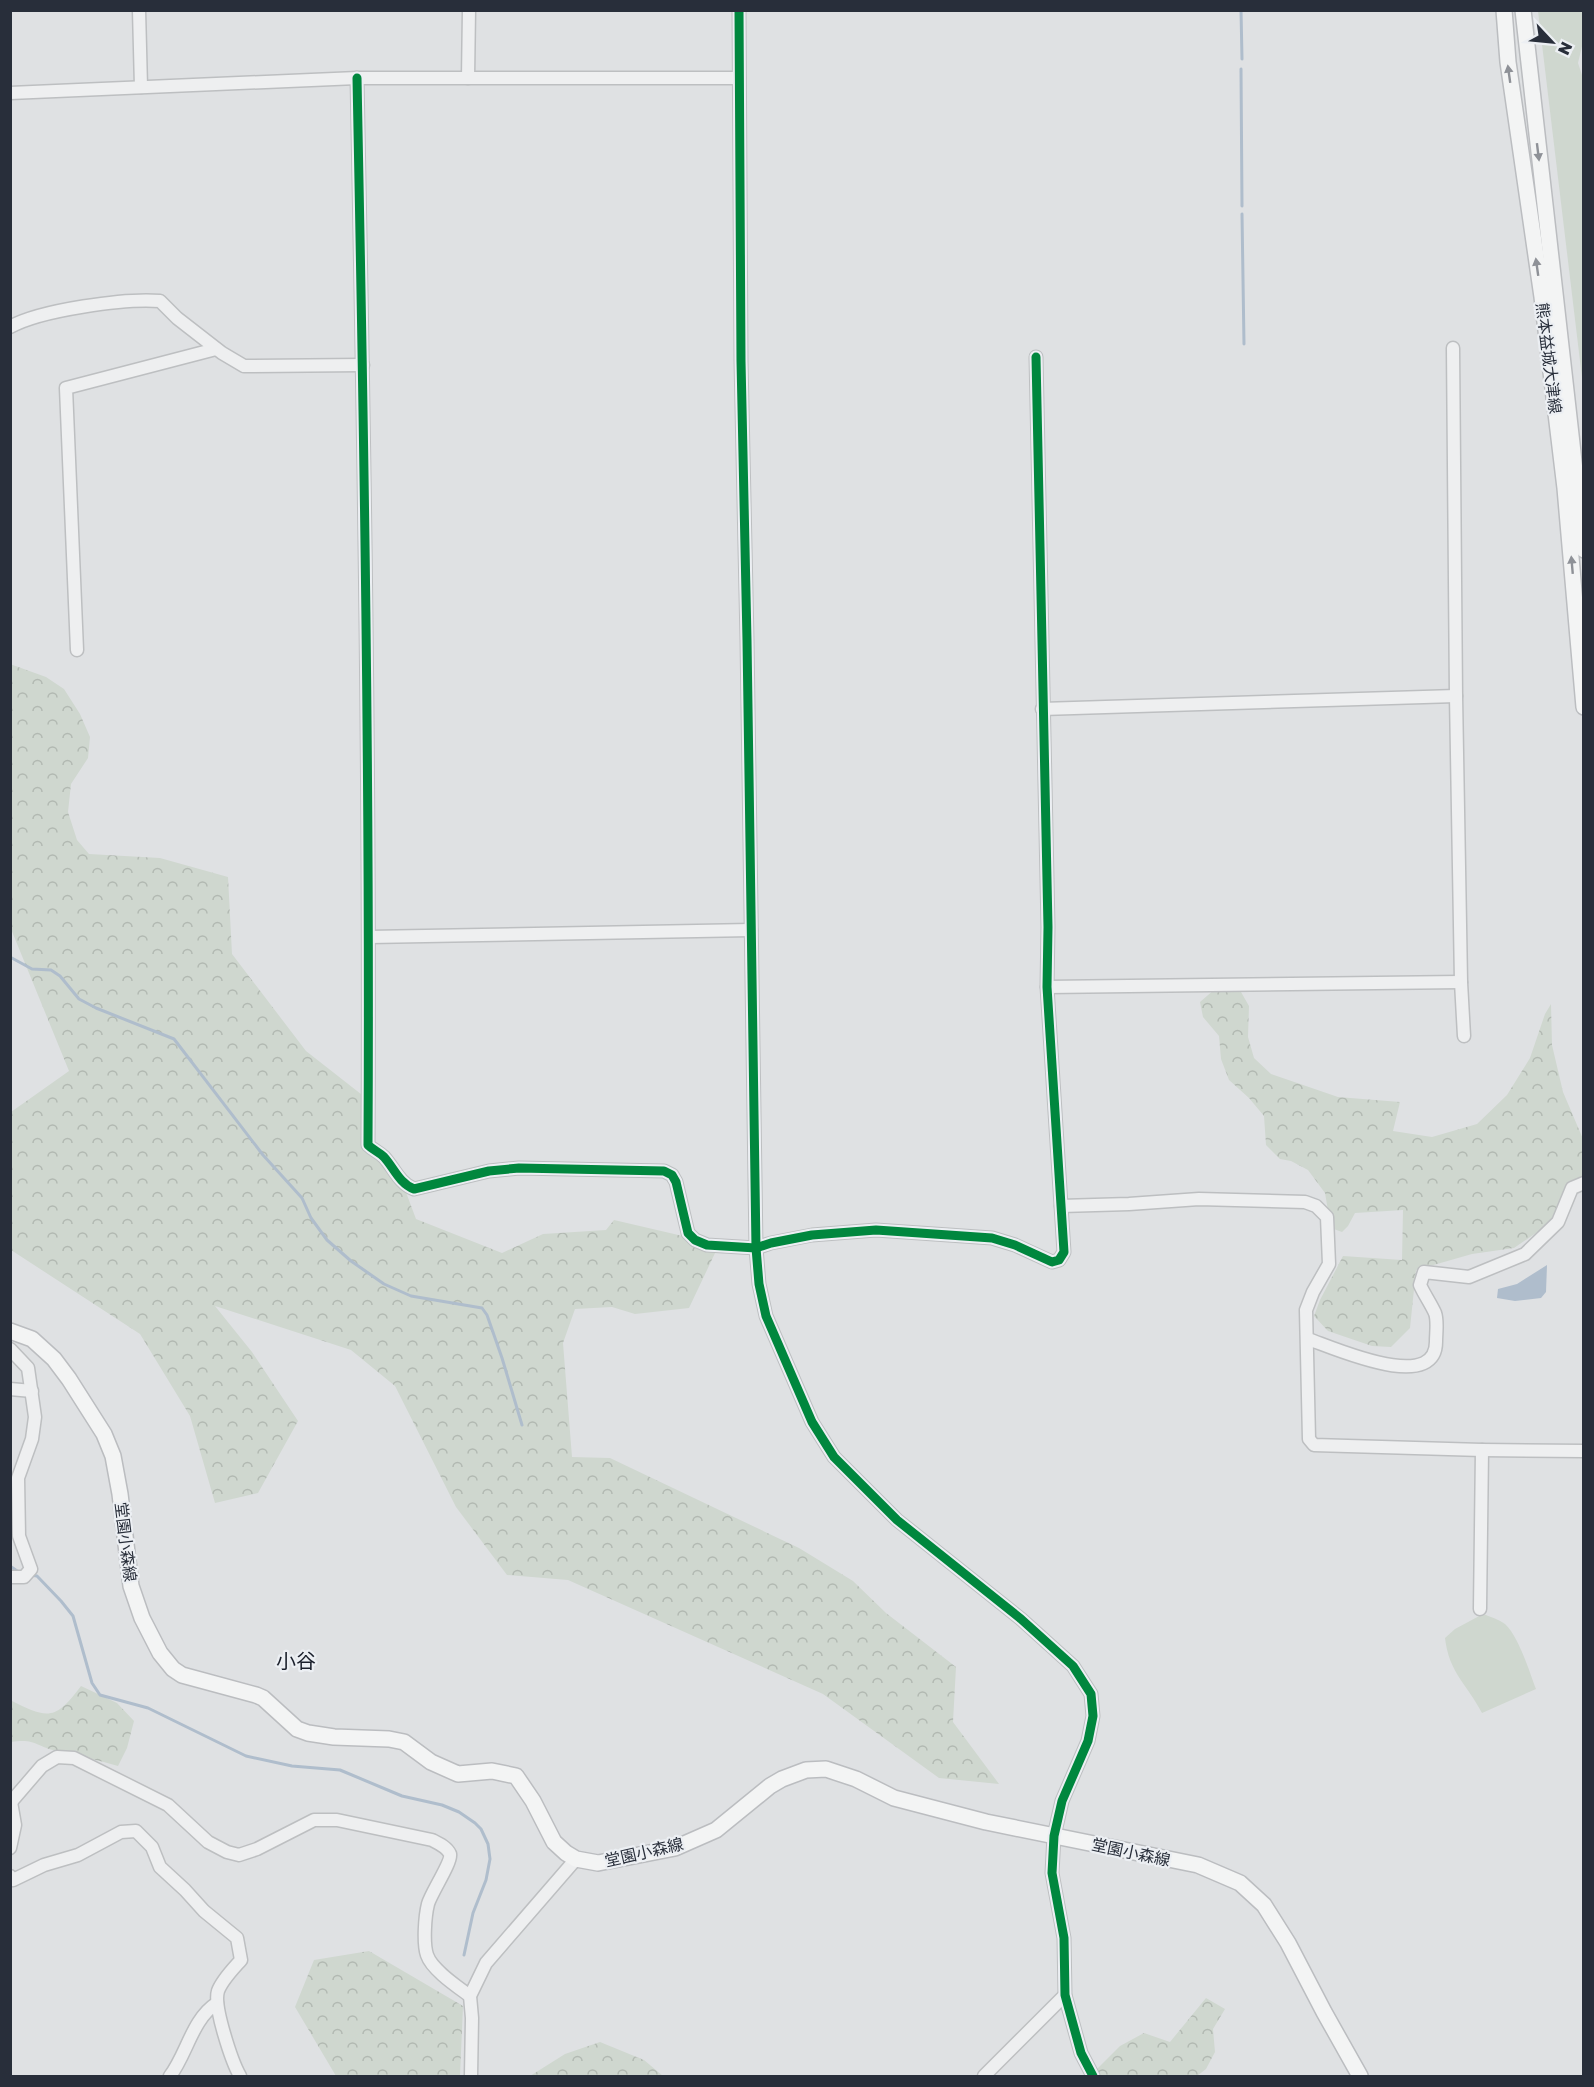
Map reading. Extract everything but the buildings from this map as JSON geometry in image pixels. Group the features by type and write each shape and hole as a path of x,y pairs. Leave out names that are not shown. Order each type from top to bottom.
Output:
{"main road":[{"name":"熊本益城大津線","path":"1504,10 1508,62 1542,297 1565,488 1584,707"},
{"name":"熊本益城大津線","path":"1523,10 1584,550"},
{"name":"堂園小森線","path":"10,1331 32,1339 54,1359 104,1434 113,1456 120,1494 130,1586 142,1618 160,1653 173,1670 182,1675 263,1698 297,1729 308,1733 404,1742 431,1762 458,1774 492,1771 516,1776 533,1801 554,1842 576,1859 598,1863 675,1848 716,1830 770,1786 806,1770 826,1769 856,1779 894,1798 986,1822 1198,1865 1240,1883 1264,1905 1288,1943 1360,2076"}],"street":[{"path":"139,10 141,87"},
{"path":"468,78 469,10"},
{"path":"739,10 741,361 756,1248 759,1284 766,1316 812,1422 834,1457 897,1520 1021,1619 1073,1666 1091,1694 1093,1716 1088,1741 1062,1801 1054,1836 1052,1873 1064,1938 1065,1995 1081,2053 1093,2076"},
{"path":"357,78 363,365 369,937 368,1145 382,1155 405,1185 414,1189 489,1171 519,1168 577,1171 664,1170 672,1174 676,1182 688,1233 707,1245 756,1248 812,1235 876,1230 992,1238 1015,1245 1052,1262 1059,1260 1064,1252 1047,987 1048,927 1036,357"},
{"path":"10,93 357,78 739,78"},
{"path":"10,327 71,308 144,299 160,301 177,318 216,349 244,366 363,365"},
{"path":"1453,348 1456,696 1464,1036"},
{"path":"76,650 66,388 216,349"},
{"path":"1042,709 1456,696"},
{"path":"369,937 752,930"},
{"path":"1047,987 1461,982"},
{"path":"1308,1339 1380,1364 1414,1367 1422,1363 1430,1358 1436,1347 1436,1315 1420,1285 1424,1272 1469,1277 1525,1254 1558,1222 1572,1188 1582,1183"},
{"path":"1061,1206 1199,1199 1305,1202 1316,1206 1327,1217 1329,1264 1306,1310 1309,1439 1314,1445 1584,1451"},
{"path":"10,1349 28,1368 35,1417 32,1439 14,1478 19,1536 31,1569 24,1577 10,1577"},
{"path":"10,1389 32,1391"},
{"path":"1480,1609 1482,1450"},
{"path":"10,1848 15,1825 11,1802 42,1766 57,1757 74,1758 168,1805 207,1842 239,1855 257,1849 314,1820 337,1820 432,1840 443,1846 450,1854 450,1863 440,1876 428,1903 427,1956 450,1981 470,1996"},
{"path":"10,1876 13,1880 44,1865 78,1855 121,1832 136,1831 152,1847 160,1868 204,1911 237,1938 241,1960 218,1991 217,2003 224,2037 240,2076"},
{"path":"471,2076 470,1996 486,1963 576,1859"},
{"path":"984,2076 1065,1995"},
{"path":"170,2076 180,2064 201,2019 208,2009 217,2003"}],"green space":[{"path":"1538,11 1583,11 1583,42 1578,63 1584,81 1583,386"},
{"path":"10,664 46,677 64,689 80,714 90,737 88,758 71,784 68,812 77,840 89,854 160,858 228,877 232,954 306,1051 366,1098 373,1153 404,1187 416,1219 502,1253 543,1234 606,1230 614,1220 687,1237 716,1251 689,1308 635,1314 612,1307 575,1309 563,1343 572,1457 610,1458 799,1548 853,1581 886,1613 956,1667 953,1722 999,1784 939,1778 823,1694 568,1580 507,1575 456,1507 395,1386 351,1350 215,1306 252,1352 298,1421 258,1493 215,1503 190,1416 140,1334 11,1250 11,1112 69,1071 11,929"},
{"path":"1215,989 1241,992 1249,1006 1248,1037 1254,1058 1271,1074 1338,1097 1400,1102 1393,1131 1432,1137 1477,1124 1507,1095 1530,1058 1545,1014 1551,1004 1552,1045 1563,1092 1583,1139 1583,1176 1570,1181 1549,1224 1514,1248 1472,1254 1416,1270 1410,1328 1391,1347 1372,1346 1328,1331 1314,1316 1343,1256 1402,1260 1403,1210 1355,1213 1342,1232 1331,1228 1325,1193 1308,1170 1291,1161 1280,1159 1266,1145 1264,1116 1229,1080 1221,1059 1219,1036 1203,1017 1200,1002"},
{"path":"1483,1614 1505,1624 1515,1637 1536,1689 1482,1713 1450,1660 1445,1638 1455,1629"},
{"path":"81,1686 117,1703 134,1721 127,1748 118,1766 30,1742 11,1742 10,1700 33,1711 50,1713 64,1706"},
{"path":"369,1951 463,2006 460,2076 336,2076 295,2007 314,1960"},
{"path":"1206,1998 1225,2009 1213,2029 1215,2052 1206,2069 1197,2076 1098,2076 1095,2071 1120,2046 1144,2033 1170,2042"},
{"path":"600,2042 644,2060 663,2076 530,2076 565,2054"}],"water":[{"path":"1547,1265 1546,1292 1541,1298 1515,1301 1497,1298 1498,1289 1517,1284"}],"waterway":[{"path":"1241,10 1242,59"},
{"path":"1241,69 1242,206"},
{"path":"1242,214 1244,344"},
{"path":"10,957 32,969 51,970 60,976 79,999 96,1008 174,1039 263,1155 302,1198 311,1218 327,1240 351,1261 384,1284 411,1296 482,1308 487,1315 502,1358 522,1425"},
{"path":"10,1566 20,1573"},
{"path":"30,1575 37,1576 73,1616 92,1683 100,1695 148,1708 246,1756 292,1766 340,1770 402,1796 442,1805 459,1812 475,1823 481,1829 488,1844 490,1859 486,1880 473,1913 464,1955"}],"cycle path":[{"path":"739,10 741,361 756,1248 759,1284 766,1316 812,1422 834,1457 897,1520 1021,1619 1073,1666 1091,1694 1093,1716 1088,1741 1062,1801 1054,1836 1052,1873 1064,1938 1065,1995 1081,2053 1093,2076"},
{"path":"357,78 366,612 368,1145 384,1157 401,1179 414,1189 489,1171 519,1168 664,1171 672,1175 676,1182 688,1233 695,1240 707,1245 756,1248 812,1235 876,1230 992,1238 1015,1245 1052,1262 1059,1260 1064,1252 1047,987 1048,927 1036,357"}],"district":[{"name":"小谷","path":"296,1661"}]}
